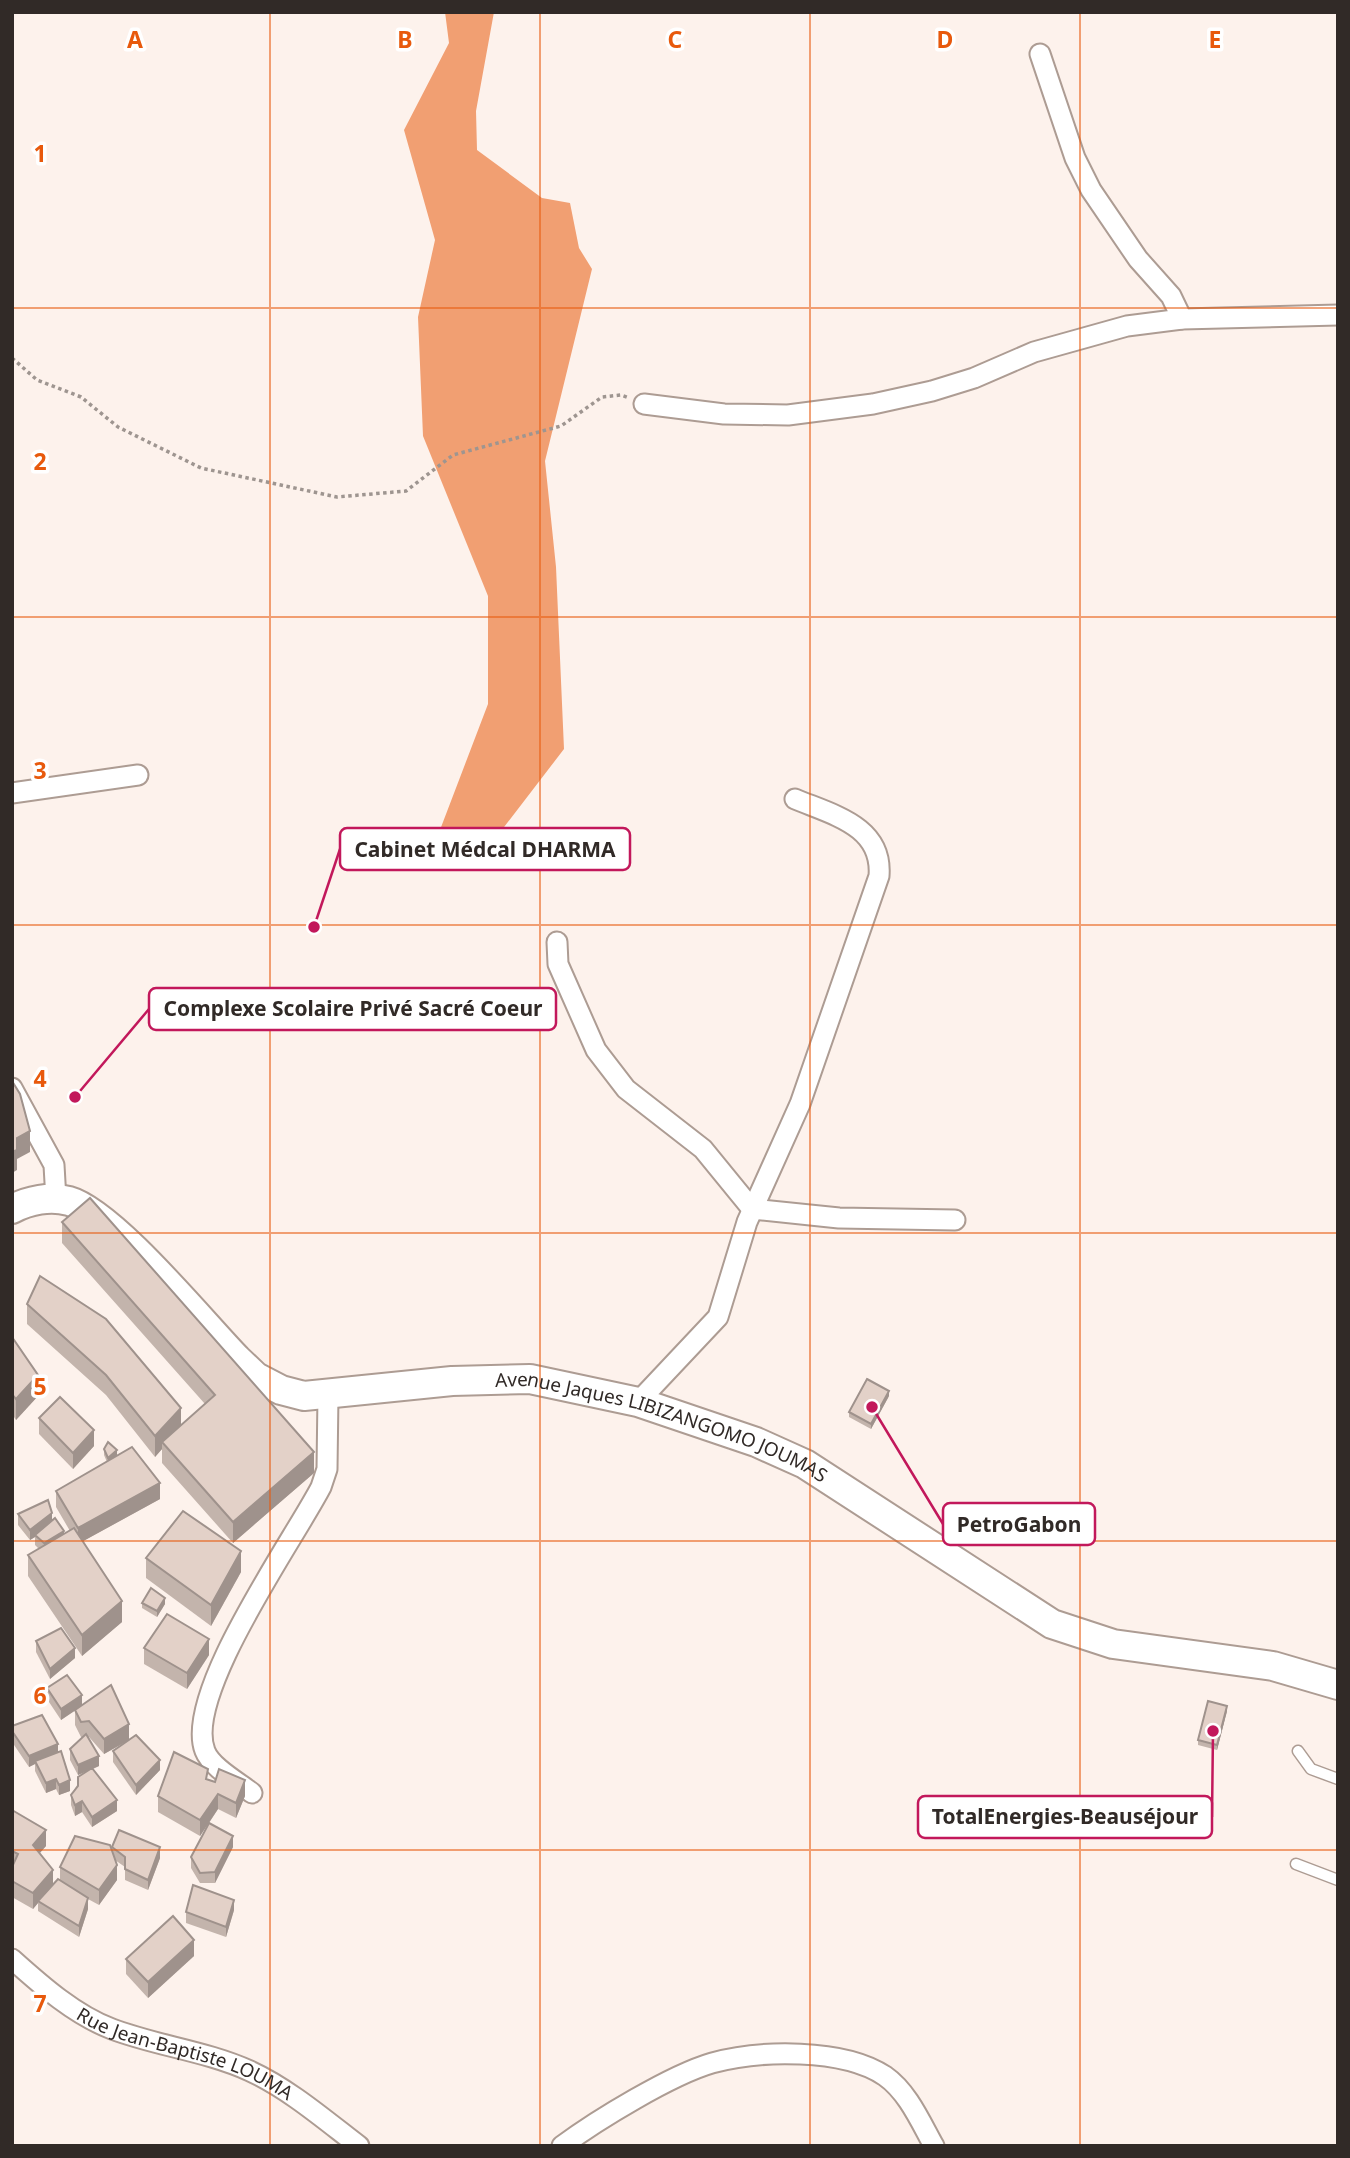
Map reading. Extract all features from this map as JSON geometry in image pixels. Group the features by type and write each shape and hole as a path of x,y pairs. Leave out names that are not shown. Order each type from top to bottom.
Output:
{"main road":[{"name":"Avenue Jaques LIBIZANGOMO JOUMAS","path":"12,1209 43,1198 69,1201 93,1212 116,1231 256,1377 281,1390 304,1396 328,1395 452,1381 530,1379 638,1402 756,1443 805,1464 1052,1624 1113,1644 1273,1666 1337,1684"}],"street":[{"path":"1040,54 1075,158 1091,190 1138,259 1171,296 1182,319"},
{"path":"644,404 761,416 873,404 974,378 1034,352 1127,326 1182,319 1338,315"},
{"path":"12,793 138,775"},
{"path":"638,1402 718,1317 752,1209 774,1166 800,1104 879,876 880,857 863,831 844,819 795,799"},
{"path":"557,943 558,964 596,1050 626,1089 703,1149 752,1209 839,1218 955,1220"},
{"path":"12,1088 54,1165 56,1200"},
{"path":"252,1793 205,1754 201,1735 202,1714 209,1690 245,1618 321,1487 327,1469 328,1395"},
{"name":"Rue Jean-Baptiste LOUMA","path":"12,1959 64,2002 92,2020 112,2029 226,2061 251,2072 270,2081 359,2146"},
{"path":"562,2146 652,2091 711,2063 784,2055 830,2057 886,2077 907,2100 934,2146"}],"lane":[{"path":"1298,1751 1311,1769 1338,1779"},
{"path":"1296,1864 1338,1880"}],"path":[{"path":"12,358 37,380 81,397 118,427 201,468 337,496 406,491 453,455 561,426 602,397 621,395 644,404"}],"shaded area":[{"path":"445,12 494,12 476,111 477,150 542,198 570,203 579,248 592,269 545,461 556,567 564,749 488,848 456,857 435,843 488,704 488,596 423,436 418,317 435,240 404,130 449,43"}],"building":[{"path":"12,1081 20,1094 30,1131 17,1138 17,1150 12,1152"},
{"path":"90,1198 314,1452 233,1522 162,1442 215,1395 62,1222"},
{"path":"40,1276 106,1319 181,1408 155,1436 106,1375 27,1304"},
{"path":"12,1337 38,1375 16,1399 12,1394"},
{"path":"867,1379 889,1391 871,1424 849,1412"},
{"path":"60,1397 94,1430 73,1453 39,1418"},
{"path":"108,1442 117,1450 108,1458 104,1449"},
{"path":"132,1447 160,1483 78,1528 56,1491"},
{"path":"48,1500 52,1513 30,1530 18,1514"},
{"path":"183,1511 241,1551 211,1605 146,1558"},
{"path":"55,1518 64,1531 44,1543 35,1535"},
{"path":"74,1528 122,1601 82,1635 28,1555"},
{"path":"151,1588 165,1598 157,1611 142,1603"},
{"path":"167,1614 209,1639 187,1673 144,1648"},
{"path":"61,1628 75,1648 50,1669 36,1641"},
{"path":"67,1675 82,1695 61,1709 47,1688"},
{"path":"111,1685 129,1724 104,1739 89,1721 81,1722 75,1710"},
{"path":"1208,1701 1227,1706 1217,1745 1198,1740"},
{"path":"42,1715 58,1744 29,1756 12,1731 12,1726"},
{"path":"86,1734 99,1756 78,1765 70,1749"},
{"path":"136,1735 160,1760 136,1785 113,1751"},
{"path":"61,1751 70,1780 59,1785 56,1779 46,1783 35,1761"},
{"path":"174,1752 208,1769 206,1779 215,1782 219,1769 245,1780 236,1803 218,1794 200,1820 158,1796"},
{"path":"92,1768 117,1800 92,1817 82,1801 75,1805 71,1795 78,1786 78,1777"},
{"path":"12,1810 46,1830 33,1845 53,1870 33,1893 12,1881 12,1867 18,1854 12,1851"},
{"path":"209,1823 233,1836 215,1872 200,1873 191,1857"},
{"path":"119,1830 160,1847 148,1880 125,1869 125,1857 112,1847"},
{"path":"75,1836 110,1845 117,1865 99,1890 60,1867"},
{"path":"58,1879 88,1898 79,1926 38,1901"},
{"path":"193,1885 234,1900 226,1927 186,1912"},
{"path":"173,1916 194,1940 148,1982 126,1959"}],"place":[{"name":"Cabinet Médcal DHARMA","path":"314,927"},
{"name":"Complexe Scolaire Privé Sacré Coeur","path":"75,1097"},
{"name":"PetroGabon","path":"872,1407"},
{"name":"TotalEnergies-Beauséjour","path":"1213,1731"}]}
